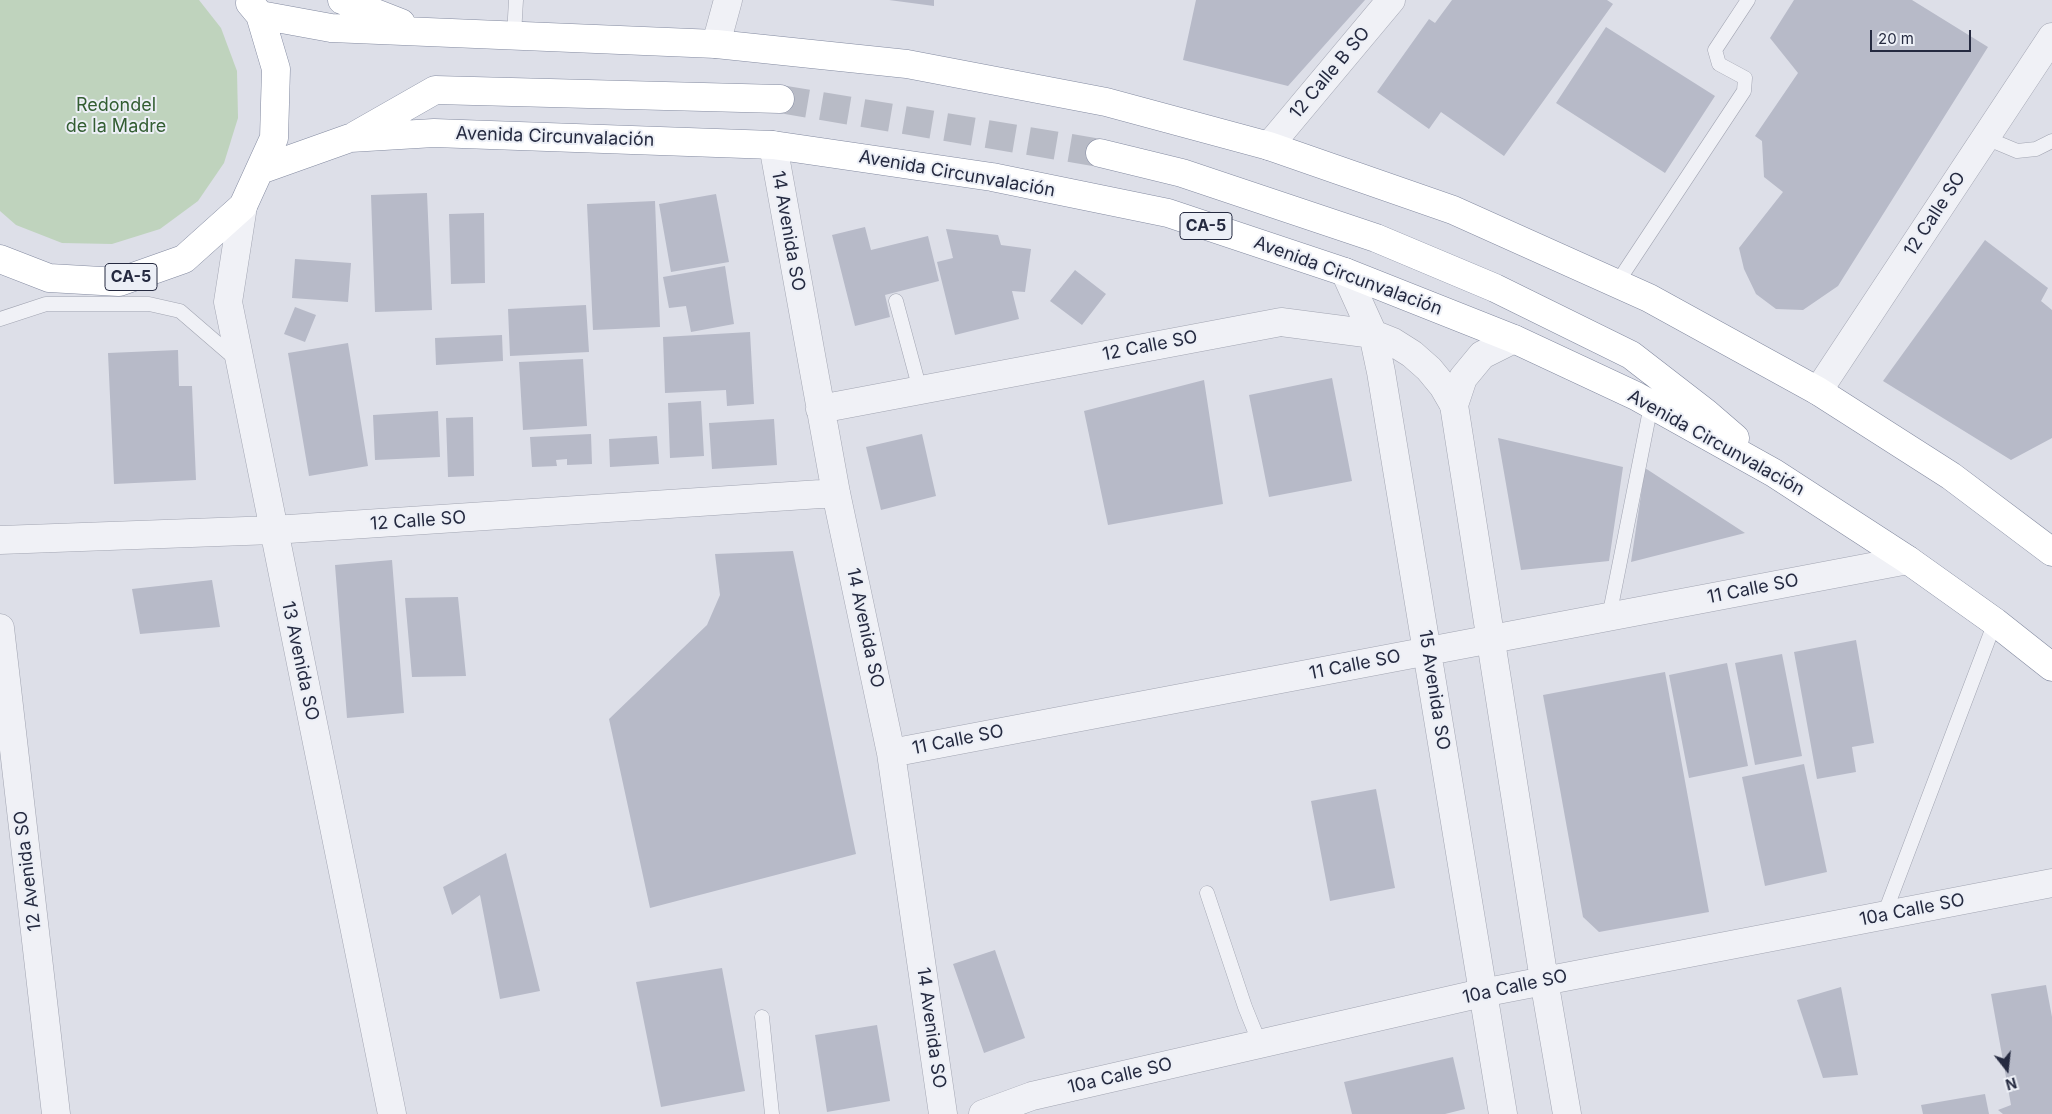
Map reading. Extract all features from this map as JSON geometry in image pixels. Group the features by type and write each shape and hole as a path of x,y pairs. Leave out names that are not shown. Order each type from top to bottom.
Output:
{"highway":[{"path":"342,0 421,31"},
{"name":"CA-5","path":"254,7 331,28 716,44 908,64 1106,102 1269,146 1453,210 1649,298 1818,391 1951,476 2052,552"},
{"name":"CA-5","path":"0,259 49,278 119,282 184,259 243,206 274,138 276,69 254,7"},
{"path":"350,138 435,90 780,99"},
{"name":"Avenida Circunvalación","path":"260,170 350,138 434,133 773,145 992,177 1168,213 1345,272 1514,339 1651,405 1774,472 1908,560 1995,622 2052,667"},
{"path":"1100,153 1182,173 1376,238 1495,288 1631,355 1706,413 1774,472"}],"street":[{"path":"716,44 728,0"},
{"name":"12 Calle B SO","path":"1269,146 1392,0"},
{"name":"12 Calle SO","path":"1818,391 2052,37"},
{"name":"14 Avenida SO","path":"773,145 836,493 891,753 943,1114"},
{"name":"13 Avenida SO","path":"243,206 228,302 392,1114"},
{"name":"15 Avenida SO","path":"1345,272 1372,334 1428,651 1503,1114"},
{"name":"12 Calle SO","path":"820,409 1281,322 1372,334 1393,342 1412,354 1443,386 1454,405"},
{"path":"1514,339 1482,355 1463,378 1454,405 1544,980 1567,1114"},
{"name":"12 Calle SO","path":"0,540 273,530 836,493"},
{"name":"11 Calle SO","path":"891,753 1908,560"},
{"name":"12 Avenida SO","path":"0,628 56,1114"},
{"name":"10a Calle SO","path":"983,1114 1032,1096 1482,993 2052,883"}],"lane":[{"path":"514,35 516,0"},
{"path":"1617,283 1744,91 1745,78 1719,64 1715,50 1743,1"},
{"path":"1986,138 2017,151 2036,149 2052,141"},
{"path":"896,301 920,390"},
{"path":"0,319 46,304 150,304 180,311 240,363"},
{"path":"1609,617 1651,405"},
{"path":"1884,915 1995,622"},
{"path":"1206,893 1245,1007 1260,1044"},
{"path":"762,1017 772,1114"}],"green space":[{"name":"Redondel de la Madre","path":"0,0 199,0 221,28 237,71 238,118 224,163 198,201 160,229 112,244 62,243 16,225 0,211"}],"building":[{"path":"889,0 934,0 934,6"},
{"path":"1196,0 1365,0 1288,86 1183,60"},
{"path":"1452,0 1607,0 1613,4 1504,156 1441,112 1429,129 1377,92 1429,19 1435,23"},
{"path":"1794,0 1912,0 1988,47 1838,286 1803,310 1776,309 1756,294 1744,269 1739,248 1783,192 1764,177 1762,141 1755,136 1798,73 1770,38"},
{"path":"1606,27 1715,96 1665,173 1556,103"},
{"path":"427,193 432,310 375,312 371,195"},
{"path":"716,194 729,262 671,272 659,204"},
{"path":"655,201 660,327 593,330 587,204"},
{"path":"484,213 485,283 451,284 449,214"},
{"path":"865,227 871,250 928,236 939,281 885,295 890,317 855,326 832,235"},
{"path":"946,229 998,235 1001,245 1031,249 1025,292 1012,291 1019,319 955,335 937,262 953,258"},
{"path":"1985,240 2048,288 2041,301 2052,310 2052,438 2011,460 1883,381"},
{"path":"295,259 351,263 348,302 292,298"},
{"path":"725,266 734,324 691,332 686,306 669,308 663,277"},
{"path":"1075,270 1106,294 1082,325 1050,301"},
{"path":"586,305 589,352 510,356 508,309"},
{"path":"295,307 316,315 305,342 284,334"},
{"path":"750,332 754,404 727,406 726,390 665,393 663,337"},
{"path":"502,335 503,361 436,365 435,338"},
{"path":"348,343 368,466 309,476 288,353"},
{"path":"178,350 179,386 192,386 196,480 114,484 108,353"},
{"path":"583,359 587,426 523,430 519,362"},
{"path":"1332,378 1352,481 1269,497 1249,395"},
{"path":"1204,380 1223,504 1108,525 1084,411"},
{"path":"701,401 704,456 670,458 668,403"},
{"path":"438,411 440,457 375,460 373,415"},
{"path":"473,417 474,476 448,477 446,418"},
{"path":"774,419 777,465 712,469 709,423"},
{"path":"591,434 592,464 567,465 567,459 556,460 557,466 532,467 530,437"},
{"path":"922,434 936,496 881,510 866,447"},
{"path":"657,436 659,464 610,467 609,439"},
{"path":"1498,438 1623,467 1609,561 1521,570"},
{"path":"1645,468 1745,533 1631,562"},
{"path":"793,551 856,854 650,908 609,719 707,625 720,595 715,554"},
{"path":"392,560 404,713 347,718 335,565"},
{"path":"212,580 220,627 140,634 132,589"},
{"path":"458,597 466,676 412,677 405,598"},
{"path":"1856,640 1874,743 1852,747 1856,772 1817,779 1794,652"},
{"path":"1782,654 1802,756 1755,765 1735,663"},
{"path":"1727,663 1748,766 1689,778 1669,675"},
{"path":"1665,672 1709,912 1599,932 1583,917 1543,695"},
{"path":"1804,764 1827,872 1765,886 1742,777"},
{"path":"1376,789 1395,888 1330,901 1311,801"},
{"path":"506,853 540,991 500,999 480,895 452,915 443,887"},
{"path":"995,950 1025,1038 984,1053 953,964"},
{"path":"722,968 745,1091 661,1107 636,982"},
{"path":"2046,985 2052,1017 2052,1114 2003,1114 1998,1110 2011,1105 1991,994"},
{"path":"1841,987 1858,1075 1823,1078 1797,1000"},
{"path":"877,1025 890,1101 827,1112 815,1035"},
{"path":"1453,1057 1465,1109 1445,1114 1352,1114 1344,1082"},
{"path":"1985,1094 1989,1114 1923,1114 1921,1105"}],"tunnel":[{"path":"780,99 1100,153"}]}
